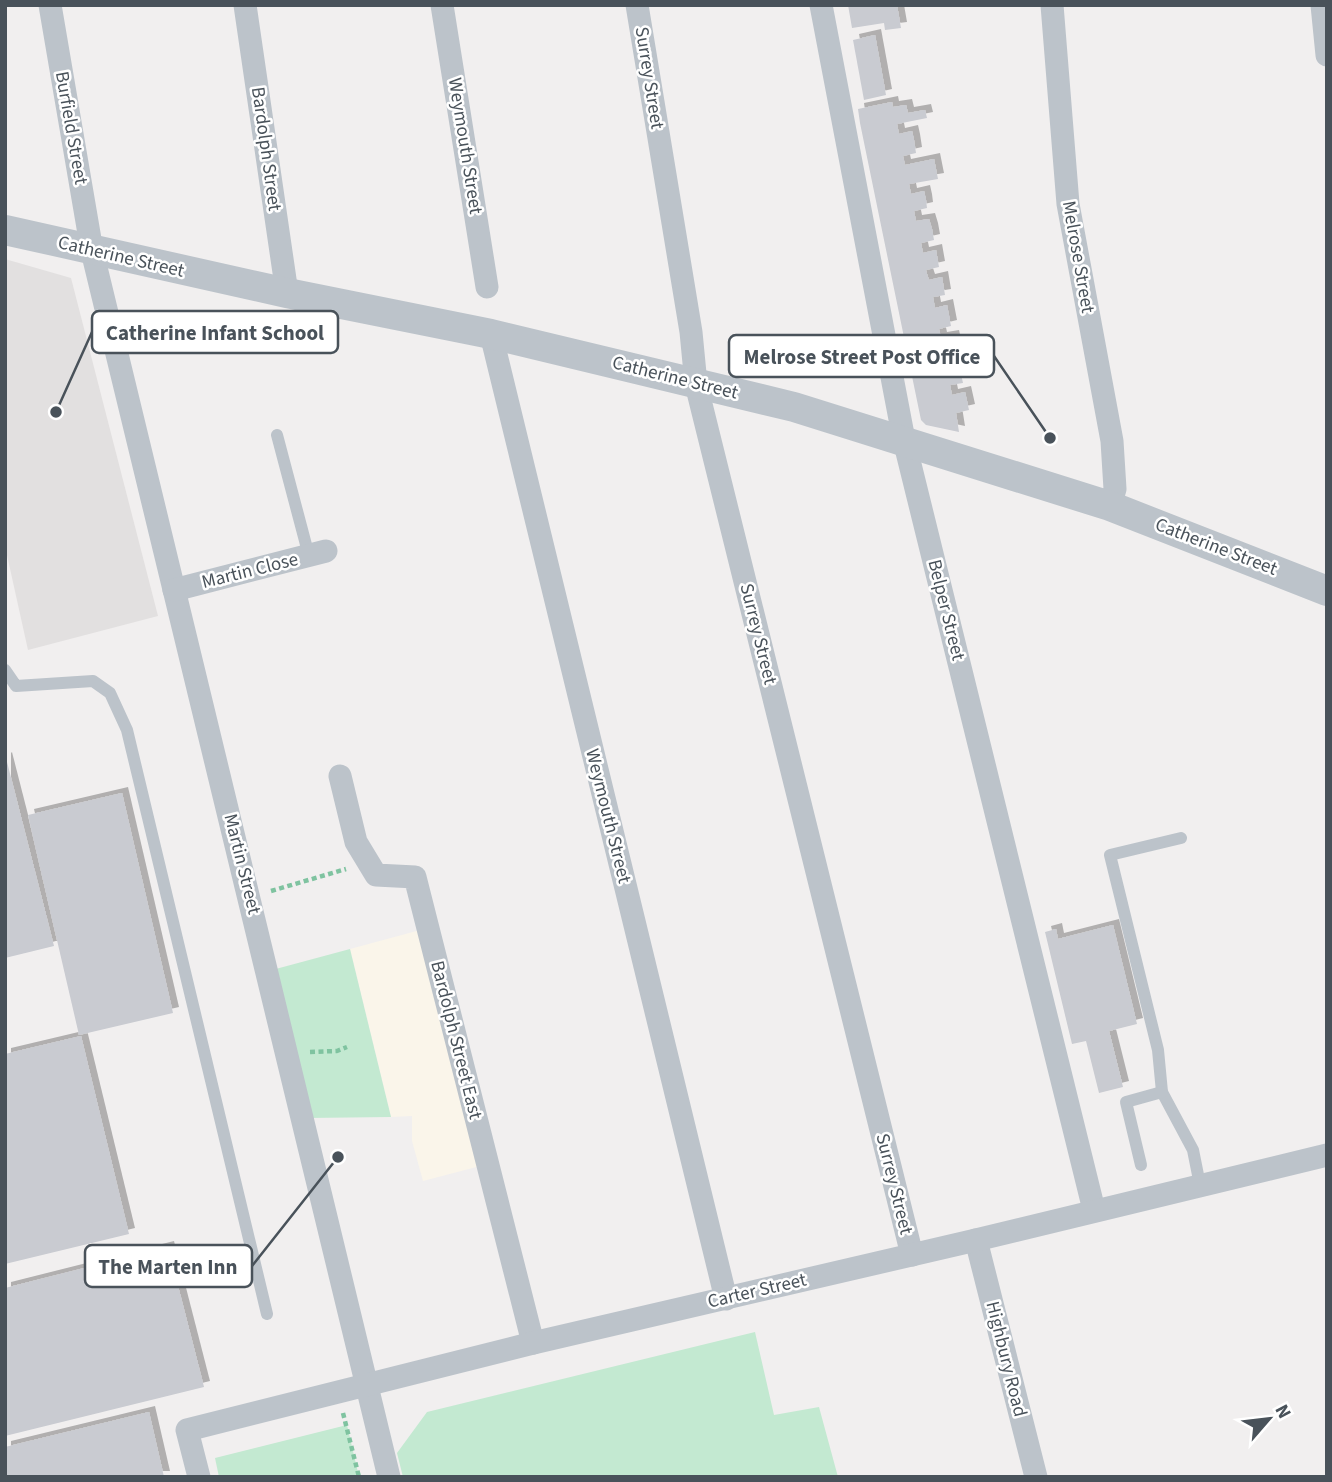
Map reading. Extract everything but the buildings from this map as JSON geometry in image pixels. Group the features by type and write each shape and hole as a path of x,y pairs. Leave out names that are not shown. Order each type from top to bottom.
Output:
{"street":[{"name":"Burfield Street","path":"50,5 92,251"},
{"name":"Bardolph Street","path":"245,5 287,293"},
{"name":"Weymouth Street","path":"442,5 487,287"},
{"name":"Surrey Street","path":"637,5 691,332 696,384 912,1255"},
{"name":"Belper Street","path":"821,5 904,440 1094,1210"},
{"name":"Melrose Street","path":"1052,5 1068,204 1112,441 1115,489 1110,506"},
{"path":"1322,5 1327,55"},
{"name":"Catherine Street","path":"5,230 287,293 491,334 794,407 1110,506 1319,583"},
{"name":"Martin Street","path":"92,251 389,1477"},
{"name":"Weymouth Street","path":"491,334 726,1298"},
{"name":"Martin Close","path":"174,590 317,554"},
{"path":"340,776 356,842 369,862"},
{"name":"Bardolph Street East","path":"369,862 376,875 415,877 533,1343"},
{"name":"Carter Street","path":"199,1477 187,1430 367,1387 533,1343 1327,1155"},
{"name":"Highbury Road","path":"976,1240 1036,1477"}],"lane":[{"path":"277,435 317,554"},
{"path":"5,670 16,686 93,681 110,693 127,730 267,1314"},
{"path":"1181,838 1110,855 1158,1050 1162,1093 1193,1150 1200,1185"},
{"path":"1141,1164 1126,1102 1162,1093"}],"path":[{"path":"250,898 369,862"},
{"path":"289,1058 314,1051 337,1051 347,1047"},
{"path":"338,1394 359,1477"}],"shaded area":[{"path":"5,259 71,278 158,616 28,650 5,546"},
{"path":"424,929 484,1165 423,1181 412,1141 412,1116 391,1117 350,949"}],"green space":[{"path":"350,949 391,1117 307,1118 272,970"},
{"path":"755,1332 774,1415 819,1407 838,1477 403,1477 397,1453 427,1412"},
{"path":"347,1425 359,1477 219,1477 215,1458"}],"place":[{"name":"Catherine Infant School","path":"56,412"},
{"name":"Melrose Street Post Office","path":"1050,438"},
{"name":"The Marten Inn","path":"338,1157"}]}
